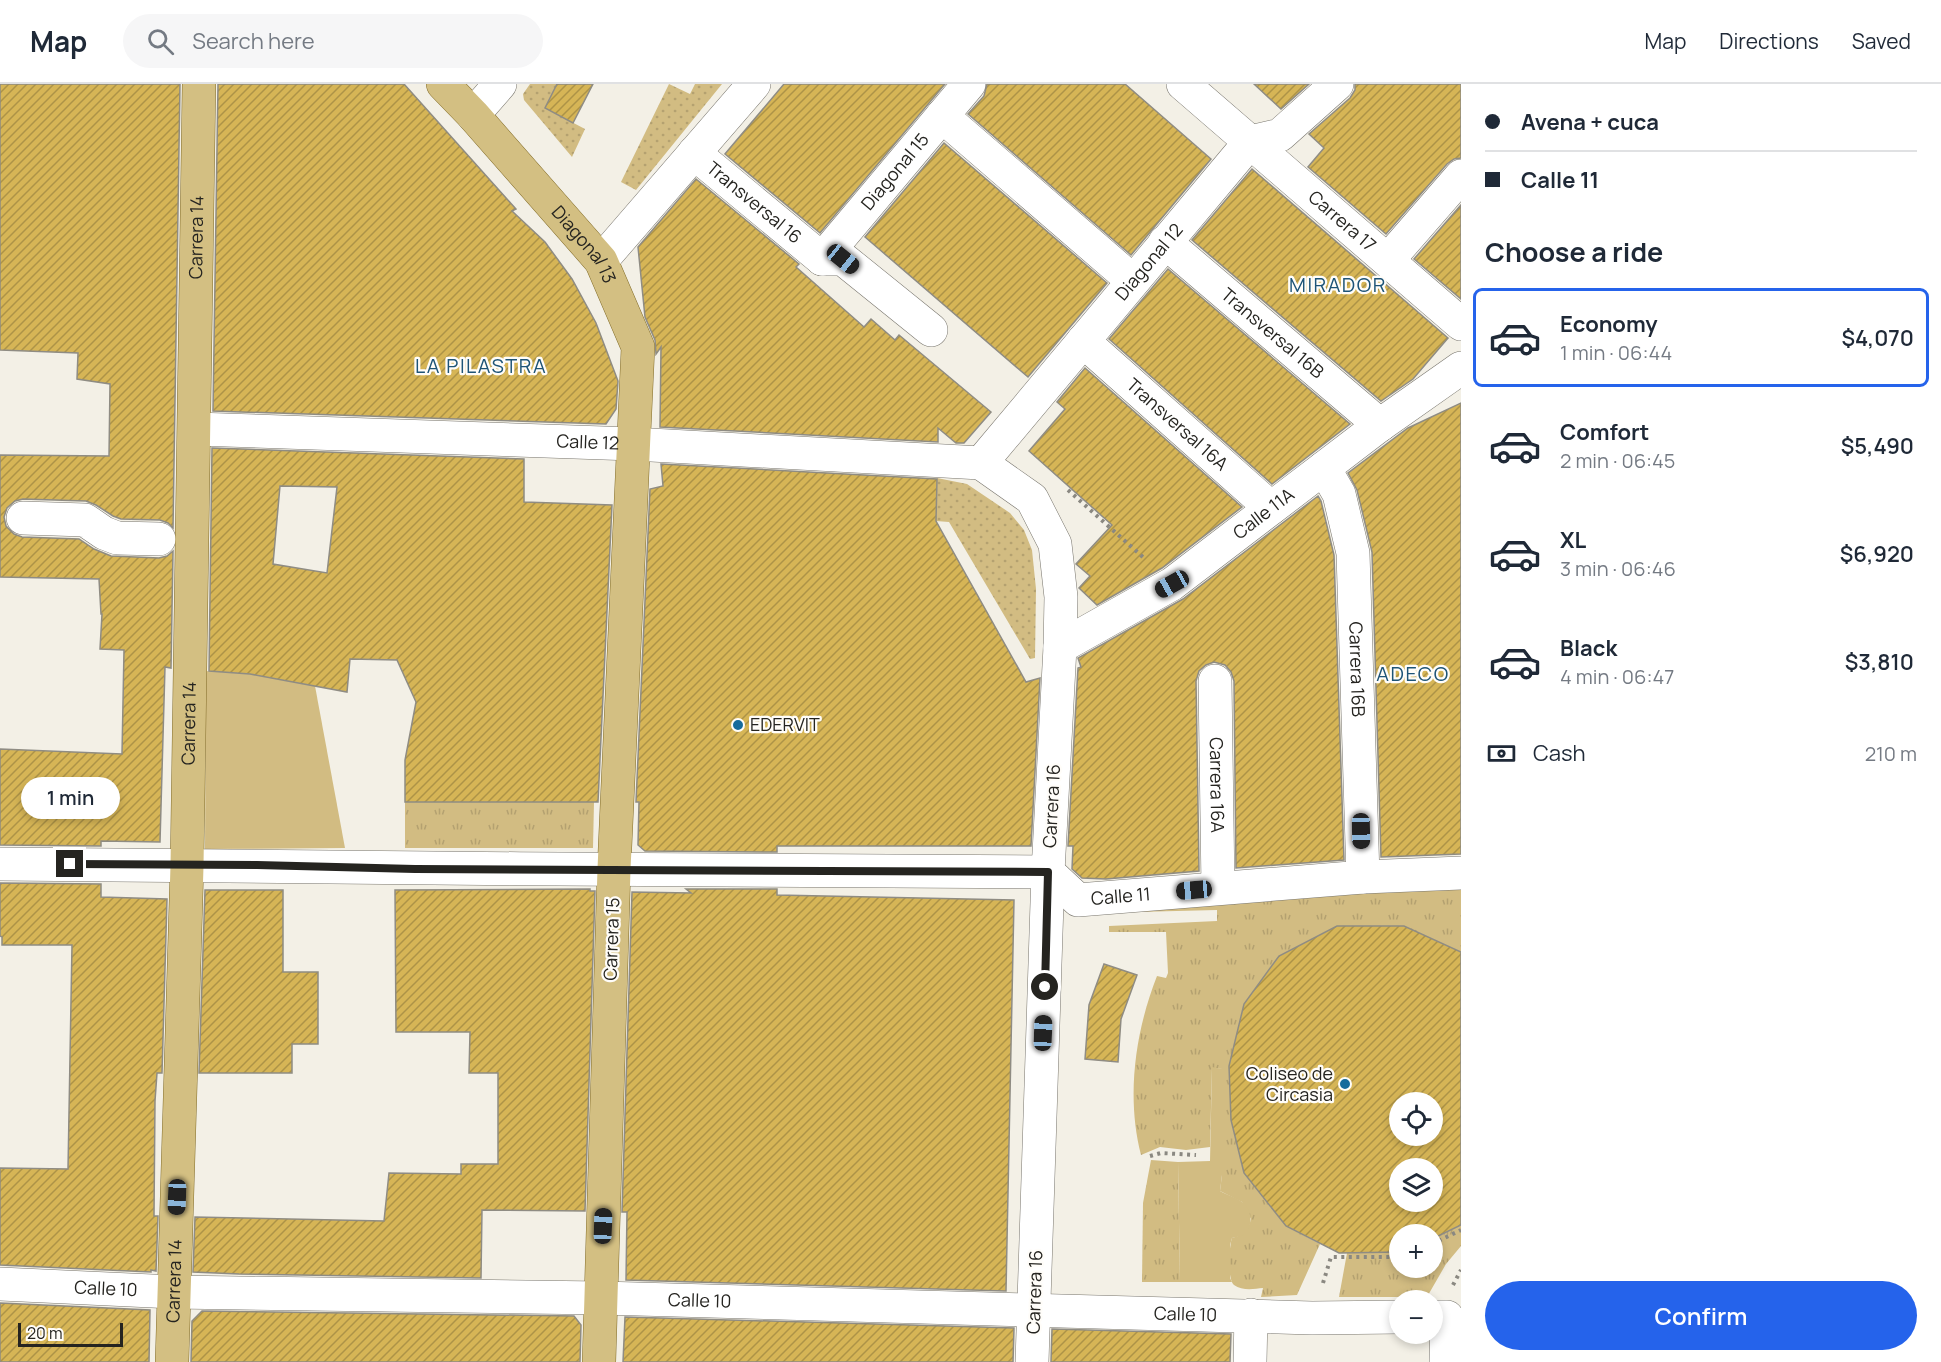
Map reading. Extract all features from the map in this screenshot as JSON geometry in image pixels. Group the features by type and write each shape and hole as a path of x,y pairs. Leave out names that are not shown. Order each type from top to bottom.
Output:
{"main road":[{"name":"Carrera 14","path":"172,1362 187,866 174,538 195,429 199,84"},
{"name":"Diagonal 13","path":"443,84 601,261 638,347 633,444"},
{"name":"Carrera 15","path":"598,1362 614,869 633,444"}],"street":[{"path":"473,115 500,84"},
{"path":"601,261 754,84"},
{"name":"Diagonal 15","path":"822,259 969,84"},
{"name":"Carrera 17","path":"1183,84 1461,324"},
{"path":"1250,142 1280,135 1337,84"},
{"path":"942,116 1133,281"},
{"name":"Diagonal 12","path":"981,463 1250,142"},
{"name":"Transversal 16","path":"693,153 822,259 843,259 931,330"},
{"path":"1388,260 1461,176"},
{"name":"Transversal 16B","path":"1165,242 1380,424"},
{"name":"Transversal 16A","path":"1083,341 1271,508"},
{"name":"Calle 11A","path":"1060,647 1172,584 1380,424 1461,368"},
{"name":"Calle 12","path":"195,429 633,444 981,463"},
{"name":"Carrera 16","path":"981,463 1032,499 1055,544 1061,597 1048,872 1032,1362"},
{"name":"Carrera 16B","path":"1324,468 1340,494 1353,553 1363,877"},
{"path":"22,518 85,520 104,533 117,538 174,538"},
{"name":"Carrera 16A","path":"1215,681 1218,888"},
{"path":"0,864 1048,872"},
{"name":"Calle 11","path":"1048,872 1078,900 1363,877 1461,873"},
{"name":"Calle 10","path":"0,1284 174,1292 601,1298 1312,1318 1389,1317"},
{"path":"1250,1362 1251,1315"},
{"path":"1443,1340 1446,1362"}],"path":[{"path":"1066,489 1172,584"},
{"path":"1150,1156 1161,1153 1196,1155"},
{"path":"1443,1239 1461,1230"},
{"path":"1312,1318 1331,1257 1389,1257"}],"green space":[{"path":"530,84 557,84 545,108 585,129 572,157 524,100 523,94"},
{"path":"669,84 690,94 695,84 722,84 636,190 621,182"},
{"path":"937,478 967,484 1010,513 1024,530 1032,550 1036,589 1035,658 1030,659 949,522 936,521"},
{"path":"206,671 250,674 315,686 345,848 205,849"},
{"path":"405,802 594,802 593,848 405,848"},
{"path":"1461,889 1461,952 1403,926 1337,926 1279,956 1244,1004 1229,1066 1244,1173 1286,1226 1320,1244 1297,1295 1261,1297 1263,1288 1237,1287 1230,1276 1231,1242 1232,1238 1245,1232 1251,1219 1242,1202 1220,1191 1222,1069 1212,1068 1210,1147 1186,1150 1160,1147 1141,1155 1134,1110 1135,1065 1149,997 1157,976 1166,978 1168,973 1166,932 1109,932 1109,926 1217,921 1217,910 1096,913 1221,900"},
{"path":"1212,1067 1222,1069 1220,1191 1246,1205 1250,1214 1250,1224 1245,1233 1232,1238 1230,1278 1232,1282 1180,1282 1178,1162 1210,1161"},
{"path":"1151,1160 1178,1162 1180,1282 1142,1282 1143,1203"},
{"path":"1461,1225 1461,1246 1443,1269 1443,1234"},
{"path":"1389,1252 1389,1278 1438,1278 1431,1290 1389,1290 1389,1297 1339,1297 1347,1253"}],"building":[{"path":"0,84 180,84 173,528 160,520 121,519 86,501 23,499 15,501 7,508 4,517 6,526 14,534 22,537 79,539 111,556 159,558 173,551 171,668 165,667 160,842 101,841 101,846 0,845 0,749 122,754 124,650 100,649 102,614 99,579 0,577 0,455 109,456 110,384 77,379 78,353 0,350"},
{"path":"218,84 404,84 516,209 512,211 545,242 572,279 596,323 618,381 616,409 606,424 213,411"},
{"path":"557,84 593,84 573,123 545,108"},
{"path":"784,84 945,84 820,233 725,154"},
{"path":"987,84 1125,84 1211,159 1131,255 968,114 984,96"},
{"path":"1254,84 1309,84 1281,109"},
{"path":"1355,84 1461,84 1461,158 1454,159 1447,164 1386,234 1308,167 1324,148 1309,134 1350,98 1355,90"},
{"path":"944,143 1107,283 1028,377 865,237"},
{"path":"1252,169 1448,338 1413,379 1381,401 1192,240"},
{"path":"696,179 799,264 796,267 864,327 871,319 895,340 899,335 991,412 964,443 956,443 938,428 938,442 660,427 661,347 656,354 655,340 645,317 638,247"},
{"path":"1461,205 1461,299 1414,259"},
{"path":"1168,269 1350,424 1272,484 1109,339"},
{"path":"1085,368 1242,507 1162,568 1097,605 1079,588 1090,576 1076,564 1112,525 1029,451 1065,409 1057,402"},
{"path":"1461,403 1461,854 1381,857 1372,552 1357,490 1348,473 1408,428"},
{"path":"212,448 524,459 524,502 612,505 598,802 405,802 405,760 416,702 397,660 350,659 347,692 250,674 209,671","holes":["280,486 337,487 327,573 273,564"]},
{"path":"661,464 937,479 936,521 1026,682 1040,678 1031,846 777,846 777,852 645,851 638,845 639,802 636,802 650,489 663,486"},
{"path":"1318,496 1334,555 1344,860 1236,868 1234,681 1225,665 1214,662 1199,671 1196,681 1199,871 1106,879 1082,878 1072,869 1073,846 1068,846 1078,668 1081,667 1078,658 1183,599"},
{"path":"0,883 101,884 101,897 167,899 162,1073 157,1073 155,1101 154,1216 158,1216 156,1271 0,1265 0,1168 68,1169 72,945 2,945"},
{"path":"590,889 590,891 595,891 585,1211 482,1210 481,1278 193,1272 195,1217 384,1221 389,1173 461,1174 461,1164 498,1164 498,1073 469,1073 470,1032 396,1032 395,890"},
{"path":"686,889 777,889 777,895 1014,900 1006,1291 626,1280 627,1212 622,1212 632,892 691,893"},
{"path":"205,890 283,890 283,972 318,972 318,1044 292,1044 292,1073 199,1073"},
{"name":"Coliseo de Circasia","path":"1337,926 1404,926 1461,952 1461,1225 1443,1234 1443,1224 1389,1224 1389,1252 1339,1253 1286,1226 1244,1173 1231,1120 1229,1066 1244,1004 1279,956"},
{"path":"1104,964 1137,975 1121,1019 1118,1062 1085,1059 1089,1005"},
{"path":"0,1303 150,1310 149,1362 0,1362"},
{"path":"202,1311 574,1316 581,1325 580,1362 191,1362 192,1321"},
{"path":"625,1317 1014,1328 1013,1362 623,1362"},
{"path":"1052,1329 1231,1334 1230,1362 1051,1362"}],"place":[{"name":"EDERVIT","path":"738,725"},
{"name":"Coliseo de Circasia","path":"1345,1084"}],"district":[{"name":"MIRADOR","path":"1338,285"},
{"name":"LA PILASTRA","path":"481,366"},
{"name":"ADECO","path":"1413,674"}],"route":[{"path":"70,864 415,869 1048,872 1045,987"}]}
